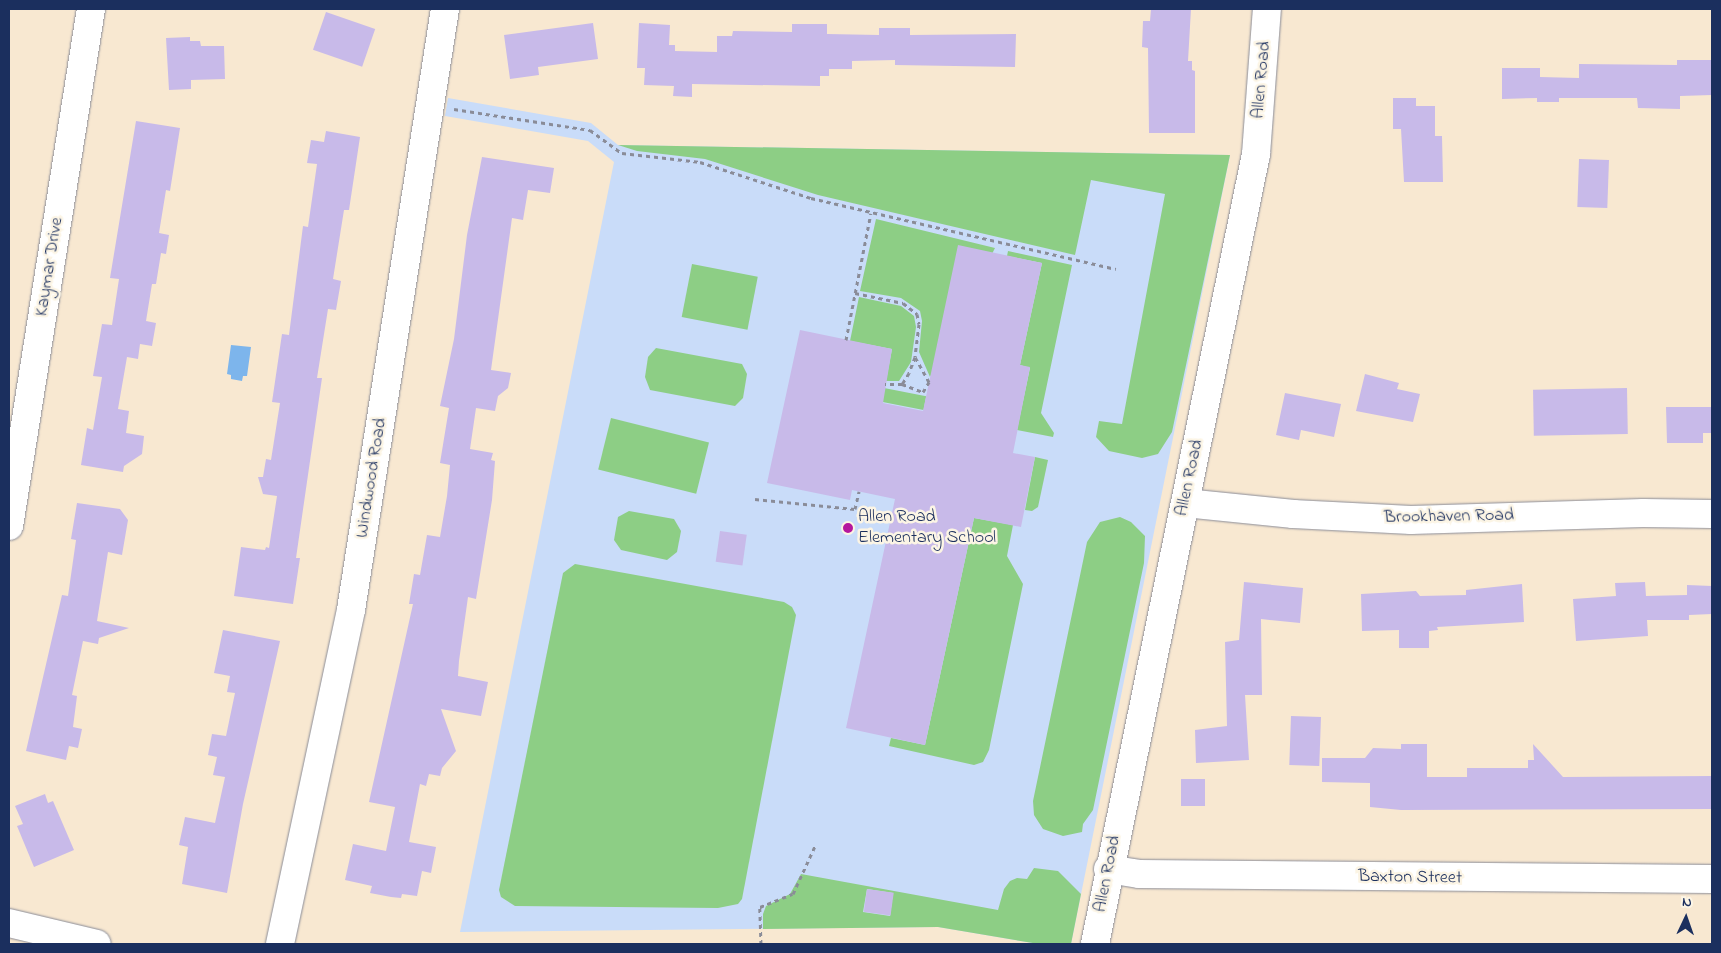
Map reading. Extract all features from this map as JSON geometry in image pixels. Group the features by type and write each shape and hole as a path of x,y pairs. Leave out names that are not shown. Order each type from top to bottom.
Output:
{"street":[{"name":"Kaymar Drive","path":"9,526 92,9"},
{"name":"Windwood Road","path":"280,944 351,610 445,9"},
{"name":"Allen Road","path":"1095,944 1108,868 1256,154 1267,9"},
{"name":"Brookhaven Road","path":"1185,503 1293,514 1411,520 1643,513 1712,514"},
{"name":"Baxton Street","path":"1108,868 1139,874 1712,880"},
{"path":"9,923 97,944"}],"path":[{"path":"431,105 590,130 622,153 700,162 811,198 1116,270"},
{"path":"846,340 871,213"},
{"path":"855,293 903,303 912,308 919,324 915,357 902,384"},
{"path":"885,384 902,384 923,392 929,382 915,357"},
{"path":"755,499 855,509 859,491"},
{"path":"761,944 760,907 793,894 815,846"}],"shaded area":[{"name":"Allen Road Elementary School","path":"448,98 591,123 618,145 1230,155 1071,944 1039,944 938,927 460,932 614,162 588,141 445,116"}],"green space":[{"path":"618,145 1230,155 1172,432 1158,454 1142,458 1109,451 1096,437 1099,421 1122,424 1165,194 1091,180 1075,255 818,195 705,159 637,151"},
{"path":"876,219 995,248 930,377 919,352 922,321 920,311 901,298 860,291"},
{"path":"1008,251 1072,265 1041,413 1054,433 1053,437 1017,430 1030,368 1020,365 1042,263 1007,256"},
{"path":"692,264 758,277 747,330 682,317"},
{"path":"859,297 901,306 914,316 916,327 911,362 899,381 886,381 892,349 850,341"},
{"path":"656,348 742,364 747,374 743,398 735,406 650,390 645,377 648,357"},
{"path":"884,388 926,396 924,410 881,402"},
{"path":"611,418 709,442 696,494 598,469"},
{"path":"1035,457 1048,460 1038,507 1032,511 1025,510"},
{"path":"629,511 674,519 681,531 677,552 667,560 621,550 614,540 618,517"},
{"path":"1120,517 1131,522 1145,536 1144,563 1093,810 1083,824 1082,832 1063,836 1043,829 1034,815 1033,801 1087,542 1100,522"},
{"path":"974,518 1013,525 1007,556 1023,584 989,750 983,762 974,765 889,746 891,738 925,745"},
{"path":"575,564 784,602 792,607 796,615 742,899 738,904 718,908 515,906 501,897 499,890 563,573"},
{"path":"1034,868 1058,871 1081,894 1071,944 1039,944 938,927 763,929 763,914 766,906 790,894 801,874 998,910 1004,889 1010,881 1017,878 1027,879","holes":["867,889 893,893 890,916 863,912"]}],"water":[{"path":"231,345 251,347 247,376 243,376 242,381 231,379 231,375 227,374"}],"building":[{"path":"1151,9 1191,9 1188,61 1192,61 1192,70 1195,71 1195,133 1149,133 1148,48 1142,47 1143,21 1150,21"},
{"path":"326,12 375,29 362,67 313,50"},
{"path":"593,23 598,59 538,67 539,75 510,79 504,35"},
{"path":"639,23 670,25 669,45 675,45 675,51 717,52 717,36 732,36 733,31 792,32 792,24 827,24 827,34 879,35 879,28 910,28 910,35 1016,34 1015,67 895,65 895,60 852,61 852,69 829,69 829,76 820,76 820,86 692,84 692,97 673,96 674,86 644,85 645,68 637,68"},
{"path":"190,37 190,41 200,41 201,46 224,46 225,79 191,80 191,89 169,90 166,38"},
{"path":"1677,60 1712,60 1712,95 1680,96 1680,109 1638,108 1637,98 1559,98 1559,102 1537,102 1537,98 1502,99 1502,68 1540,68 1540,77 1579,78 1579,64 1677,65"},
{"path":"1393,98 1416,98 1416,106 1435,106 1435,136 1442,136 1443,182 1404,182 1401,129 1393,129"},
{"path":"136,121 180,128 170,191 166,190 159,233 169,235 166,254 161,253 156,284 152,284 146,321 156,323 152,346 140,344 138,359 127,357 118,409 129,411 126,433 144,436 142,454 124,466 123,472 81,465 87,428 93,430 102,377 93,376 102,324 112,325 119,279 110,278"},
{"path":"326,131 360,137 349,210 344,210 333,279 341,281 336,310 328,309 317,378 322,378 296,558 300,558 293,604 234,596 241,547 265,550 266,547 269,548 277,496 263,494 258,477 263,477 266,459 271,460 280,403 272,402 282,334 289,335 303,226 308,227 317,164 307,163 311,140 324,142"},
{"path":"482,157 554,168 550,193 528,190 523,220 512,218 491,370 511,373 508,388 498,396 495,411 476,408 470,449 493,453 491,460 495,461 492,500 476,599 468,597 458,676 488,682 481,716 441,709 456,751 442,768 440,776 429,774 426,786 420,784 409,842 436,847 431,873 422,871 417,896 402,894 401,898 391,897 370,893 372,886 345,880 353,844 386,851 395,807 369,802 413,604 409,604 414,574 420,575 427,535 440,537 450,465 440,463 449,408 440,406 454,339 467,235"},
{"path":"1579,159 1609,160 1607,208 1577,207"},
{"name":"Allen Road Elementary School","path":"958,245 1042,263 1020,365 1030,367 1013,453 1035,457 1021,527 974,518 925,745 846,728 895,499 852,490 850,500 767,483 800,330 892,349 883,403 923,411"},
{"path":"1365,374 1399,383 1397,389 1420,394 1413,422 1356,411"},
{"path":"1627,388 1628,434 1534,436 1533,390"},
{"path":"1285,393 1341,404 1334,437 1301,430 1299,440 1276,435"},
{"path":"1666,407 1712,407 1712,433 1703,433 1703,443 1667,443"},
{"path":"77,503 120,509 128,520 122,555 108,552 97,621 129,628 99,638 98,644 83,641 72,695 77,696 73,727 82,729 78,748 69,746 66,760 26,751 62,595 68,596 76,540 71,539"},
{"path":"720,531 747,535 742,565 716,562"},
{"path":"1244,582 1303,588 1300,623 1261,619 1262,695 1245,695 1249,760 1196,763 1195,730 1227,726 1225,642 1239,640"},
{"path":"1645,582 1646,596 1687,595 1687,585 1712,586 1712,614 1689,615 1689,620 1647,620 1648,636 1576,641 1573,599 1616,596 1615,583"},
{"path":"1522,584 1524,622 1437,627 1438,630 1429,631 1429,648 1399,648 1399,630 1362,631 1361,594 1416,591 1420,596 1466,595 1466,590"},
{"path":"223,630 280,641 243,804 227,893 182,884 188,847 179,845 185,817 215,823 225,777 213,775 217,757 208,755 212,734 226,736 235,693 227,692 230,676 214,673"},
{"path":"1291,716 1321,717 1319,766 1289,765"},
{"path":"1401,744 1427,744 1427,777 1467,777 1467,768 1528,768 1528,760 1534,760 1533,744 1563,777 1712,776 1712,809 1401,810 1370,807 1370,783 1322,782 1322,758 1365,758 1373,748 1401,749"},
{"path":"1181,779 1205,779 1205,806 1181,806"},
{"path":"45,794 48,803 53,801 74,850 34,867 17,826 23,824 15,806"},
{"path":"867,889 894,893 891,916 864,912"}],"place":[{"name":"Allen Road Elementary School","path":"848,528"}]}
